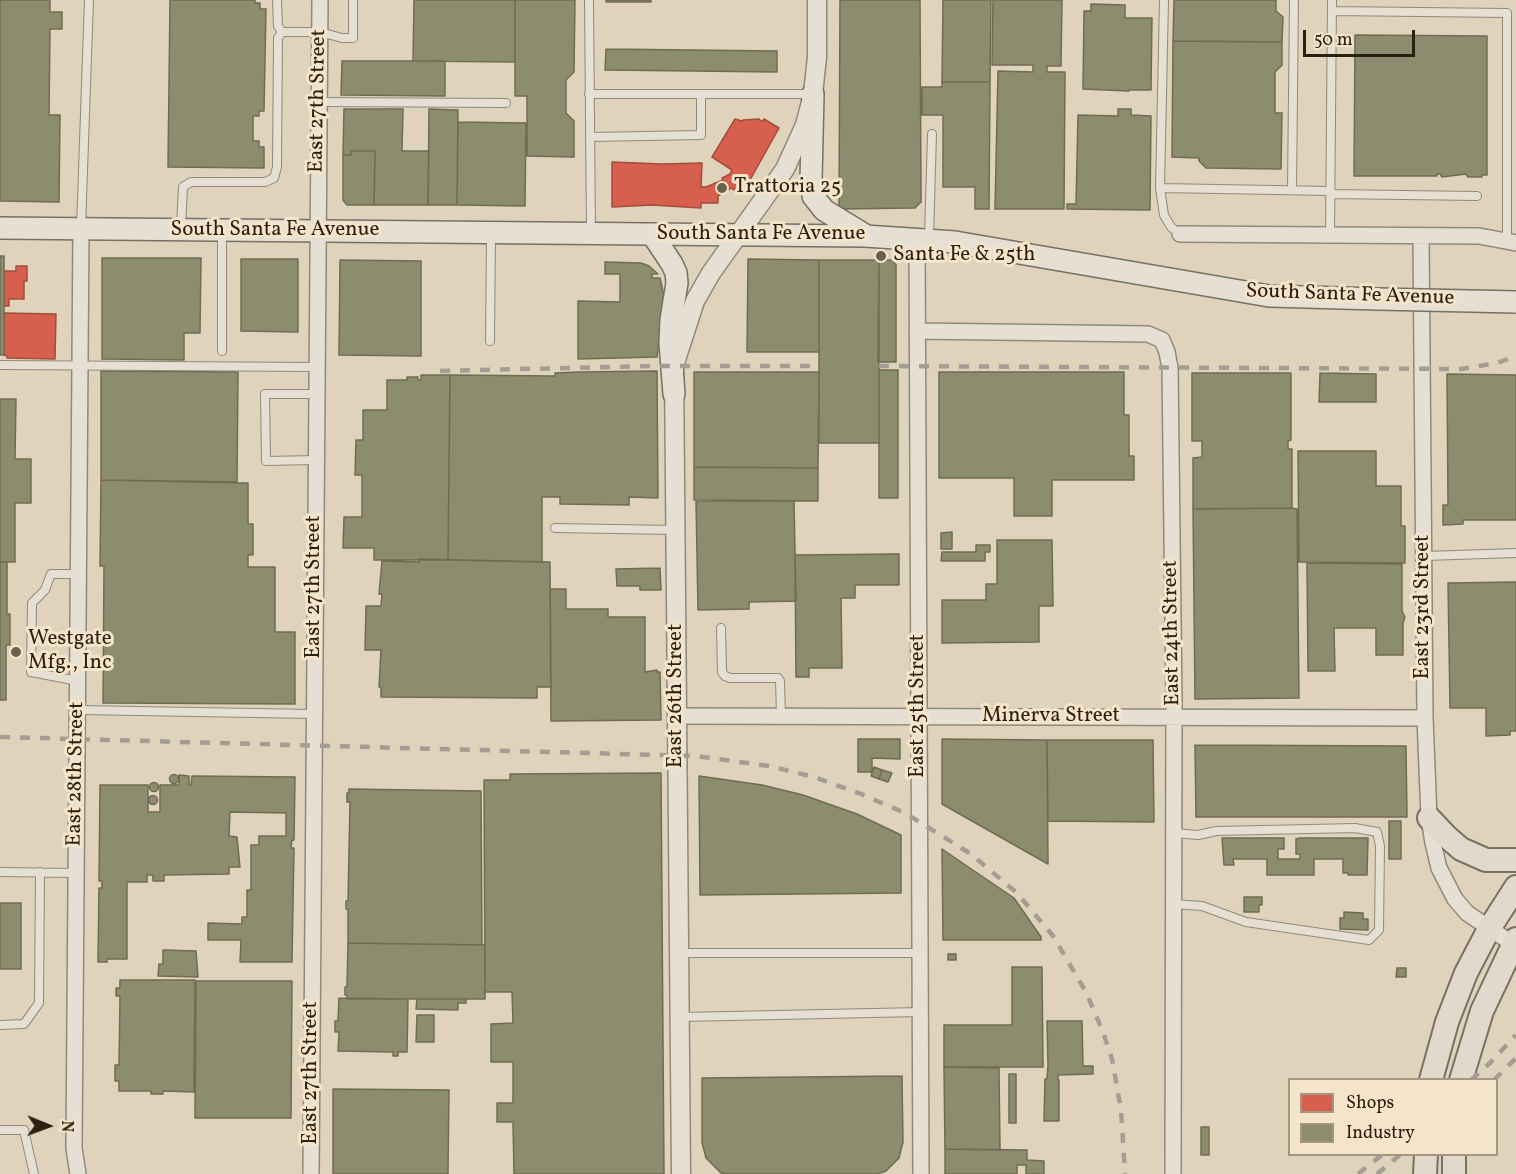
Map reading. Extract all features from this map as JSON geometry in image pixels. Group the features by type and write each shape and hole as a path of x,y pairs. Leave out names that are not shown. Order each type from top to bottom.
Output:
{"main road":[{"path":"813,94 812,191 824,210 865,236"},
{"name":"South Santa Fe Avenue","path":"0,228 865,236 923,239 990,247 1269,297 1516,302"},
{"path":"652,234 676,273 677,284 670,343 674,394"},
{"path":"1429,818 1461,849 1486,860 1516,860"},
{"path":"1432,1078 1456,997 1489,929 1516,888"},
{"path":"1462,1078 1482,1011 1514,941"},
{"path":"1425,1174 1426,1156"},
{"path":"1454,1156 1454,1174"}],"street":[{"name":"East 27th Street","path":"311,1174 320,0"},
{"path":"739,235 785,169 805,125 813,94 817,57 817,0"},
{"name":"East 28th Street","path":"78,1174 75,1148 81,229"},
{"path":"1180,234 1479,236 1512,242"},
{"name":"East 26th Street","path":"681,1174 674,366 695,301 711,273 739,235"},
{"name":"East 23rd Street","path":"1421,236 1425,718 1429,818 1439,868 1455,899 1467,913 1489,929 1514,941"},
{"name":"East 25th Street","path":"921,1174 917,331 923,239"},
{"name":"East 24th Street","path":"917,331 1148,334 1162,340 1167,352 1170,368 1174,717 1173,1174"},
{"name":"Minerva Street","path":"677,716 1425,718"}],"lane":[{"path":"81,229 89,0"},
{"path":"278,0 278,26 282,32"},
{"path":"282,32 320,32 342,38 353,38 353,0"},
{"path":"589,0 591,234"},
{"path":"1164,0 1160,188 1164,215 1180,234"},
{"path":"1292,189 1294,0"},
{"path":"1330,235 1332,0"},
{"path":"1332,11 1507,13 1512,242"},
{"path":"181,230 183,187 191,182 265,182 274,178 277,167 278,38 282,32"},
{"path":"590,94 813,94"},
{"path":"590,137 701,135 701,95"},
{"path":"319,102 506,103"},
{"path":"923,239 932,134"},
{"path":"1160,188 1292,189 1477,196"},
{"path":"222,230 222,351"},
{"path":"490,341 491,232"},
{"path":"0,364 316,367"},
{"path":"316,394 266,394 266,461 316,460"},
{"path":"555,528 675,530"},
{"path":"1425,556 1516,553"},
{"path":"78,681 32,672 32,603 45,590 51,574 79,574"},
{"path":"721,628 722,672 730,678 778,678 781,716"},
{"path":"78,710 314,714"},
{"path":"1172,833 1198,835 1216,831 1355,828 1377,832 1380,846 1379,930 1369,939 1246,922 1202,906 1173,904"},
{"path":"0,872 76,873"},
{"path":"0,1024 24,1024 39,1003 40,872"},
{"path":"679,952 920,953"},
{"path":"679,1017 921,1012"},
{"path":"0,1130 24,1131 34,1174"}],"building: Shops":[{"path":"735,119 742,121 759,119 762,122 764,119 779,128 750,180 746,178 738,192 731,188 718,196 718,203 701,203 701,208 652,205 612,207 612,162 702,163 701,187 723,180 722,178 730,174 732,170 712,157"},
{"path":"16,266 27,266 24,299 9,299 9,306 4,306 4,271 16,271"},
{"path":"4,313 56,314 55,359 7,358 4,355"}],"building: Industry":[{"path":"0,0 50,0 50,12 62,12 62,29 50,29 49,115 60,115 59,202 0,201"},
{"path":"170,0 255,0 255,3 260,3 260,9 266,9 264,111 259,111 259,116 253,116 253,141 259,141 259,147 264,147 264,168 168,167"},
{"path":"414,0 515,0 515,62 413,61"},
{"path":"515,0 575,0 574,72 566,80 566,113 574,121 574,157 527,156 527,96 515,96"},
{"path":"606,0 651,0 651,2 606,2"},
{"path":"840,0 920,0 921,202 915,208 839,209"},
{"path":"943,0 991,0 990,82 942,82"},
{"path":"993,0 1062,0 1061,66 1047,66 1047,72 1065,72 1064,209 995,209 998,71 1033,72 1033,65 992,65"},
{"path":"1174,0 1276,0 1276,11 1283,17 1282,42 1173,41"},
{"path":"1091,4 1125,5 1125,18 1152,18 1151,90 1083,89 1084,11 1091,11"},
{"path":"1355,35 1487,36 1487,175 1482,175 1482,177 1468,177 1466,174 1442,177 1440,174 1437,176 1354,176"},
{"path":"1173,41 1282,42 1282,65 1275,72 1275,113 1282,113 1281,169 1206,168 1199,158 1172,157"},
{"path":"606,49 777,51 777,72 605,70"},
{"path":"342,61 445,61 445,96 341,95"},
{"path":"942,82 990,82 989,209 975,209 975,187 943,187 943,116 922,115 922,87 942,87"},
{"path":"344,109 403,109 402,151 429,151 428,205 374,205 375,151 351,151 351,155 343,155"},
{"path":"429,109 458,110 457,205 428,205"},
{"path":"1118,109 1131,109 1131,115 1151,116 1150,210 1067,209 1067,204 1076,204 1078,115 1118,116"},
{"path":"458,122 526,123 525,206 457,205"},
{"path":"351,151 375,151 374,205 347,205 343,200 343,155 351,155"},
{"path":"0,256 4,256 4,355 0,355"},
{"path":"102,258 201,258 200,333 184,333 184,360 102,359"},
{"path":"241,259 298,259 298,332 241,331"},
{"path":"748,259 819,260 819,352 747,352"},
{"path":"340,260 421,261 421,356 339,355"},
{"path":"819,260 879,260 879,443 819,443"},
{"path":"879,260 892,260 896,265 896,362 878,362"},
{"path":"605,262 641,263 649,266 658,274 652,274 652,278 660,278 664,296 657,357 578,359 578,301 620,302 620,274 605,274"},
{"path":"879,370 898,370 898,498 879,498"},
{"path":"101,371 238,372 237,482 101,480"},
{"path":"657,371 658,498 629,497 629,505 560,504 560,497 542,497 542,562 448,560 450,375 555,376 555,373"},
{"path":"694,372 819,372 818,468 694,467"},
{"path":"939,372 1124,372 1124,415 1129,415 1129,456 1134,456 1134,480 1052,480 1052,516 1014,516 1014,478 939,478"},
{"path":"1192,373 1291,373 1291,440 1288,441 1288,449 1292,449 1292,508 1193,509 1193,458 1202,457 1202,441 1192,441"},
{"path":"1320,373 1376,374 1376,402 1319,402"},
{"path":"1447,374 1516,375 1516,520 1463,520 1463,524 1443,525 1443,505 1448,505"},
{"path":"421,375 450,375 448,560 374,560 374,548 343,548 344,517 362,517 362,475 355,475 356,440 363,440 363,410 387,410 387,380 407,380 407,377 418,377 418,380 421,380"},
{"path":"0,399 16,399 15,459 31,459 31,503 15,503 15,562 0,562"},
{"path":"1298,451 1376,451 1376,486 1401,486 1401,526 1405,526 1405,563 1299,562"},
{"path":"694,467 818,468 818,501 694,500"},
{"path":"101,480 248,483 248,524 253,524 253,555 248,555 248,567 275,567 275,632 295,632 295,704 103,703 104,566 100,566"},
{"path":"696,501 794,501 796,601 749,602 749,609 698,610"},
{"path":"1193,509 1297,509 1299,698 1195,699"},
{"path":"952,532 952,549 941,549 941,533"},
{"path":"997,540 1052,540 1053,606 1039,606 1039,642 942,643 942,600 986,600 986,584 997,584"},
{"path":"976,545 990,545 990,552 985,552 985,561 941,561 942,552 976,552"},
{"path":"899,554 899,585 855,585 855,598 841,598 842,668 809,668 809,677 796,677 795,555"},
{"path":"419,559 550,562 551,687 537,687 537,698 381,697 381,687 379,687 381,650 365,650 366,606 381,606 382,594 379,594 382,561 419,562"},
{"path":"0,562 7,562 7,614 10,614 10,645 6,645 6,700 0,700"},
{"path":"1307,563 1402,564 1402,611 1405,617 1403,655 1376,655 1376,628 1334,628 1335,671 1308,671"},
{"path":"660,568 661,590 640,590 640,586 617,586 616,569"},
{"path":"1516,582 1516,731 1510,731 1510,735 1486,736 1486,708 1450,708 1448,583"},
{"path":"550,589 566,589 566,609 608,609 608,617 645,617 645,672 657,670 660,672 661,720 551,721"},
{"path":"858,739 900,739 900,759 872,758 872,772 858,772"},
{"path":"942,739 1047,740 1048,864 942,804"},
{"path":"1047,740 1153,740 1154,822 1048,821"},
{"path":"1195,745 1406,746 1407,817 1196,817"},
{"path":"874,767 882,770 879,779 871,776"},
{"path":"882,770 892,773 888,782 879,779"},
{"path":"661,773 664,1174 514,1174 513,1122 497,1122 497,1103 513,1103 513,1062 491,1062 491,1024 513,1023 512,992 485,992 484,780 510,780 510,774"},
{"path":"174,775 178,779 174,783 170,779"},
{"path":"179,775 189,776 189,785 191,785 192,776 295,777 294,840 292,840 291,848 294,848 292,962 240,962 241,940 208,940 208,923 242,924 242,917 247,917 247,890 251,890 251,845 259,845 259,836 286,836 286,813 230,812 229,836 237,837 240,867 229,867 229,874 164,875 164,881 153,881 153,875 147,875 147,882 127,882 127,959 107,959 107,962 98,962 99,888 102,888 102,881 99,881 100,785 148,785 148,812 160,812 160,785 179,785"},
{"path":"699,776 762,785 803,795 857,814 901,835 901,893 700,895"},
{"path":"154,783 158,787 154,791 150,787"},
{"path":"349,789 481,791 482,945 348,943 346,901 348,901 350,802 347,802 347,793"},
{"path":"153,796 157,800 153,804 149,800"},
{"path":"1389,821 1401,821 1401,859 1389,859"},
{"path":"1222,838 1284,838 1284,849 1278,849 1278,859 1300,859 1300,854 1296,854 1296,839 1368,838 1367,875 1343,873 1343,859 1314,859 1314,875 1267,875 1267,859 1233,859 1234,865 1224,865"},
{"path":"942,849 1014,898 1041,940 943,940"},
{"path":"1244,897 1262,897 1259,912 1244,912"},
{"path":"0,903 21,903 21,969 0,969"},
{"path":"1344,912 1363,913 1363,919 1368,919 1368,930 1340,929 1340,918 1344,918"},
{"path":"348,943 485,945 485,999 347,999 345,987 347,987"},
{"path":"163,950 196,951 198,977 158,976 159,964 163,964"},
{"path":"948,954 956,954 956,960 948,960"},
{"path":"1012,967 1042,967 1043,1067 944,1067 944,1025 1012,1025"},
{"path":"1397,968 1406,968 1406,977 1396,977"},
{"path":"120,980 195,980 194,1092 163,1091 163,1094 151,1094 151,1091 119,1091 119,1081 115,1081 115,1065 119,1065 120,996 116,996 116,988 120,988"},
{"path":"196,981 292,981 291,1118 195,1118"},
{"path":"339,998 408,999 407,1052 398,1052 398,1056 393,1056 393,1052 338,1051 339,1032 335,1032 335,1021 338,1021"},
{"path":"417,999 466,999 466,1003 458,1003 458,1010 416,1009"},
{"path":"417,1015 434,1015 434,1042 416,1042"},
{"path":"1047,1021 1082,1021 1083,1066 1093,1066 1093,1074 1058,1075 1059,1121 1044,1121 1045,1079 1047,1079 1048,1065"},
{"path":"944,1067 999,1068 1000,1150 945,1149"},
{"path":"1009,1074 1016,1074 1016,1123 1009,1123"},
{"path":"902,1076 903,1142 899,1158 886,1171 877,1174 730,1174 721,1173 706,1158 702,1142 702,1078"},
{"path":"333,1089 449,1090 448,1174 333,1174"},
{"path":"1201,1127 1209,1127 1209,1155 1201,1155"},
{"path":"945,1149 1027,1150 1027,1160 1044,1161 1044,1174 1026,1174 1026,1165 1017,1165 1017,1174 945,1174"}],"railway":[{"path":"879,366 1461,369 1497,363 1516,356"},
{"path":"440,371 651,366 819,366"},
{"path":"0,737 696,756 769,766 814,777 861,794 905,813 971,854 1017,893 1053,936 1086,992 1112,1059 1121,1110 1125,1174"},
{"path":"1473,1078 1516,1035"},
{"path":"1496,1078 1516,1058"},
{"path":"1358,1174 1380,1156"},
{"path":"1377,1174 1399,1156"}],"place":[{"name":"Trattoria 25","path":"722,188"},
{"name":"Santa Fe & 25th","path":"881,256"},
{"name":"Westgate Mfg., Inc","path":"16,652"}]}
